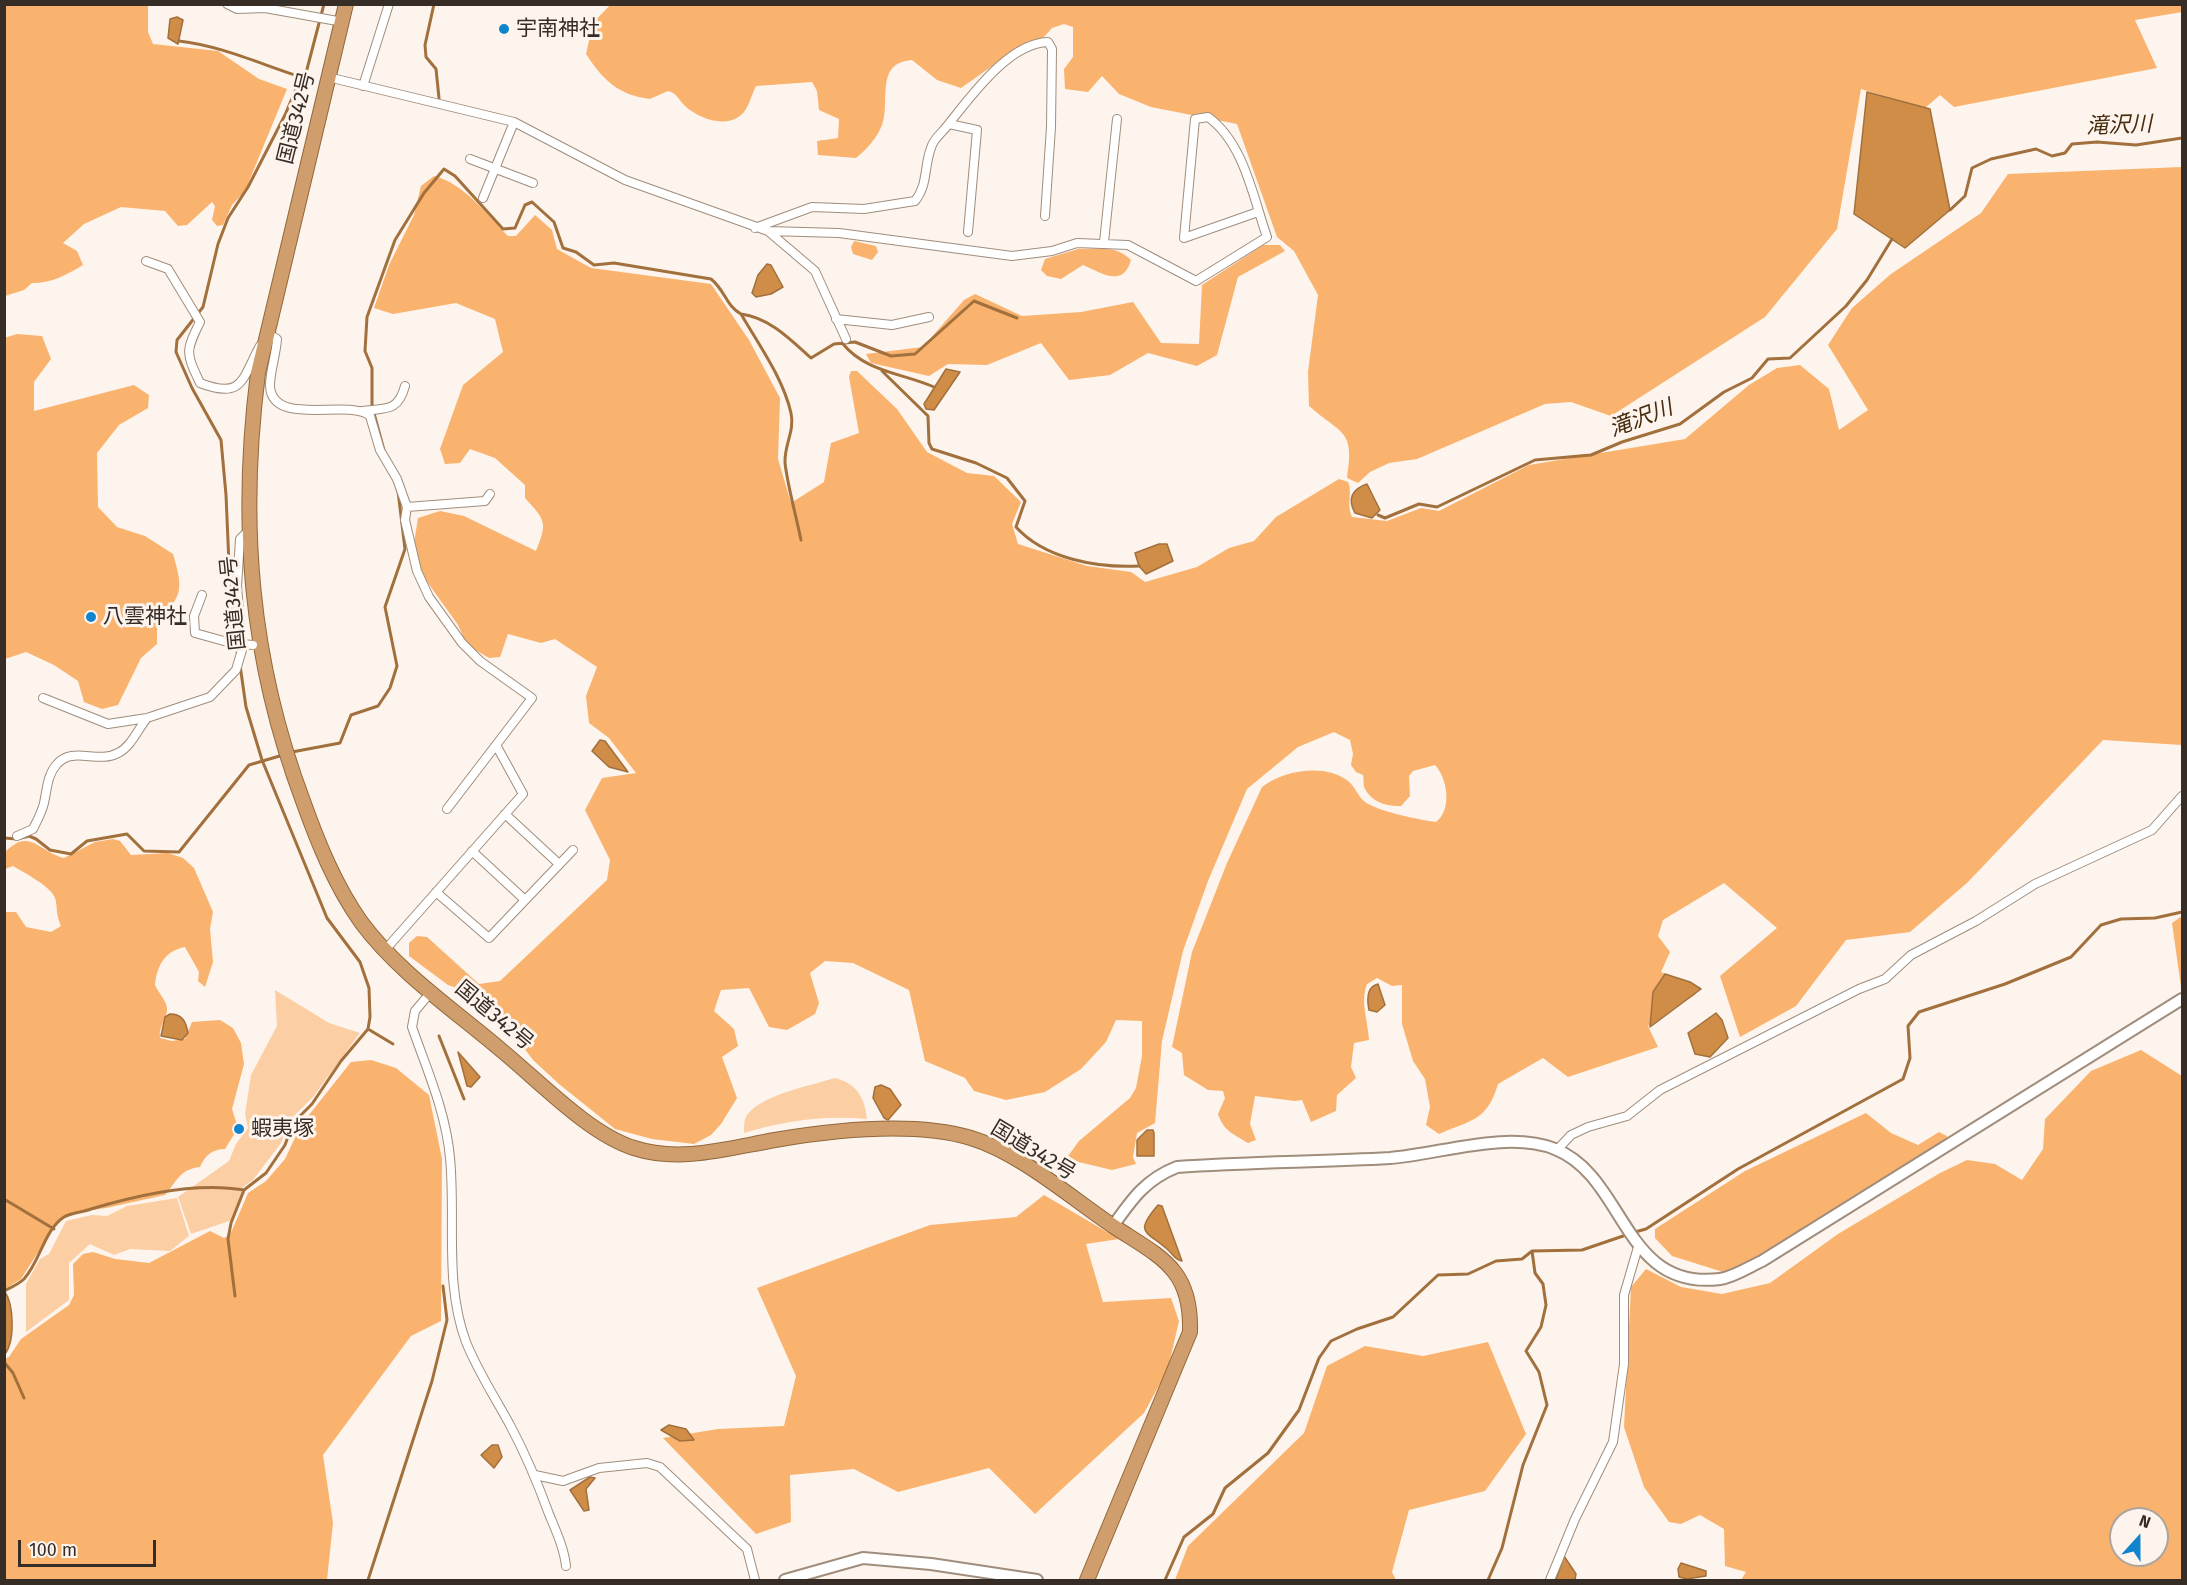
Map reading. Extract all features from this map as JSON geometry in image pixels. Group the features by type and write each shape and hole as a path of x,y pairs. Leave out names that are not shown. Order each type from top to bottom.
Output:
{"highway":[{"name":"国道342号","path":"346,4 267,333 252,420 248,531 256,645 271,701 314,833 344,896 385,950 431,992 590,1124 621,1144 636,1149 686,1155 803,1135 848,1131 889,1130 950,1134 990,1146 1152,1251 1175,1272 1184,1285 1191,1307 1190,1332 1087,1581"}],"street":[{"path":"227,4 237,9 266,8 343,22"},
{"path":"363,86 389,4"},
{"path":"755,228 812,207 864,209 915,201 922,191 930,148 977,88 1000,67 1042,42 1051,44 1051,127 1045,216"},
{"path":"328,77 514,122 625,180 768,231 839,233 1012,256 1052,251 1077,243 1128,244 1196,281 1268,237 1234,144 1222,127 1208,117 1196,119 1185,238 1258,212"},
{"path":"1104,242 1117,119"},
{"path":"483,198 514,122"},
{"path":"949,124 977,130 968,232"},
{"path":"470,159 533,183"},
{"path":"768,231 815,271 846,339"},
{"path":"146,261 168,268 200,322 188,345 189,360 200,383 228,390 241,384 267,333 277,339 270,388 277,400 299,410 361,411 392,408 401,400 405,386"},
{"path":"836,319 892,325 929,317"},
{"path":"361,411 370,416 380,450 397,479 407,507 405,520 417,571 429,597 462,643 480,661 532,698 447,809"},
{"path":"407,507 485,501 490,494"},
{"path":"43,698 108,724 147,718 204,701 236,670 242,650 237,586 240,539 248,531"},
{"path":"202,595 194,616 195,633 231,643 256,645"},
{"path":"16,836 33,829 43,806 50,774 55,765 73,755 105,758 117,754 127,748 147,718"},
{"path":"385,950 523,794 496,745"},
{"path":"1557,1150 1571,1135 1588,1127 1627,1116 1660,1090 1859,988 1886,979 1911,955 1976,921 2035,884 2152,830 2182,796"},
{"path":"506,814 559,864"},
{"path":"435,892 489,938 573,850"},
{"path":"472,851 525,900"},
{"path":"431,992 415,1011 412,1027 438,1101 449,1147 455,1298 466,1342 535,1475 561,1545 566,1566"},
{"path":"1113,1226 1144,1185 1157,1175 1177,1167 1392,1158 1521,1141 1557,1150 1577,1161 1592,1176 1638,1247 1657,1265 1700,1279 1722,1279 1762,1261 2182,999"},
{"path":"1550,1581 1575,1519 1613,1442 1624,1364 1624,1295 1638,1247"},
{"path":"535,1475 563,1481 599,1468 647,1463 660,1467 747,1549 755,1581"},
{"path":"785,1581 863,1558 920,1563 1037,1581"}],"shaded area":[{"path":"5,4 148,5 148,32 153,44 218,51 259,79 287,89 245,191 232,205 223,225 217,226 212,220 215,206 212,202 187,225 178,226 165,211 121,207 84,224 63,243 77,251 83,265 59,278 32,283 24,290 5,296"},
{"path":"611,4 2182,5 2182,12 2135,20 2157,68 1954,107 1940,95 1925,108 1861,89 1837,229 1765,317 1611,416 1571,402 1545,404 1417,459 1389,463 1370,472 1358,483 1347,478 1349,450 1343,434 1309,406 1308,372 1318,295 1294,251 1277,237 1237,124 1151,107 1119,94 1102,76 1088,92 1065,89 1064,69 1073,57 1073,27 1064,24 1052,28 1044,37 1019,47 961,88 937,80 912,60 900,63 888,76 882,125 868,147 856,158 818,155 817,141 838,138 839,119 819,110 817,91 812,82 756,86 744,112 738,117 722,121 714,121 698,115 668,91 650,99 629,94 612,85 586,54 593,23"},
{"path":"177,17 183,20 178,44 168,38 170,19"},
{"path":"1867,92 1930,109 1950,210 1905,248 1854,214"},
{"path":"2182,167 2182,745 2103,740 1968,882 1910,932 1846,940 1796,1006 1740,1037 1720,976 1777,928 1724,883 1663,920 1658,936 1670,952 1661,972 1689,983 1696,994 1648,1026 1658,1047 1568,1077 1543,1058 1498,1084 1489,1105 1476,1118 1439,1134 1426,1125 1430,1107 1425,1079 1413,1061 1402,1024 1402,985 1392,986 1377,978 1367,984 1365,991 1364,1004 1369,1040 1354,1043 1351,1067 1356,1078 1337,1095 1336,1111 1311,1122 1302,1100 1255,1096 1250,1124 1256,1140 1248,1143 1230,1132 1223,1125 1218,1114 1225,1098 1223,1091 1208,1090 1184,1075 1182,1053 1172,1047 1192,952 1227,863 1262,787 1281,776 1293,773 1328,772 1348,781 1363,800 1379,809 1436,822 1444,810 1445,786 1435,765 1413,771 1409,776 1410,796 1401,806 1390,806 1368,794 1364,786 1363,775 1356,772 1351,765 1353,754 1350,740 1334,732 1298,747 1247,789 1208,881 1183,951 1162,1041 1155,1123 1137,1133 1133,1157 1136,1164 1112,1170 1066,1159 1079,1141 1130,1098 1136,1088 1142,1056 1142,1021 1116,1020 1106,1042 1081,1069 1045,1092 1006,1100 974,1091 965,1078 925,1061 909,990 853,963 825,961 810,973 819,1003 815,1014 787,1030 769,1027 749,988 721,990 714,1011 734,1029 738,1046 722,1057 737,1098 721,1124 711,1135 694,1144 652,1139 615,1129 533,1060 511,1031 468,992 448,985 409,956 409,943 417,936 427,937 479,984 500,981 607,880 610,860 585,810 602,778 636,773 609,738 589,723 586,696 597,667 555,639 541,643 508,634 500,657 489,658 467,645 458,625 423,576 414,543 418,518 440,511 464,516 536,551 543,527 537,511 525,498 525,485 495,458 470,449 460,463 445,464 440,449 463,385 503,352 495,319 456,303 393,314 374,308 389,265 414,215 421,186 434,176 456,186 465,193 508,236 516,236 535,215 552,230 557,249 591,268 711,284 749,340 780,398 778,459 791,503 824,482 831,443 859,433 849,377 851,371 857,371 897,409 927,452 967,473 994,476 1021,502 1012,524 1018,544 1087,566 1131,572 1145,582 1197,567 1229,548 1254,541 1276,517 1339,479 1348,482 1352,517 1387,521 1421,508 1439,511 1529,465 1685,439 1749,385 1777,368 1800,365 1829,389 1839,430 1868,410 1828,345 1852,308 1891,274 1981,213 2008,174"},
{"path":"854,241 876,246 878,252 872,260 853,254 851,247"},
{"path":"1263,245 1280,245 1285,251 1238,277 1217,355 1197,366 1148,353 1110,375 1069,380 1041,343 987,365 948,364 929,376 871,363 866,354 923,347 964,300 975,294 1022,316 1081,312 1133,302 1161,343 1199,344 1202,285"},
{"path":"1078,249 1113,250 1131,260 1123,274 1117,276 1110,276 1083,265 1061,279 1047,276 1041,270 1045,259"},
{"path":"767,264 771,265 783,287 771,294 756,297 752,293 758,275"},
{"path":"17,334 42,336 51,359 34,382 34,411 134,385 149,395 148,408 119,425 97,453 98,507 117,527 145,536 173,554 179,576 178,592 172,606 157,624 157,644 141,658 118,705 102,709 84,702 78,681 54,665 26,652 5,659 4,338"},
{"path":"946,369 960,372 934,410 926,409 924,404"},
{"path":"1367,484 1380,510 1372,518 1355,513 1351,503 1352,495"},
{"path":"1159,544 1167,544 1173,561 1146,574 1139,566 1135,553"},
{"path":"600,740 605,741 628,772 609,767 592,751"},
{"path":"113,839 120,841 131,855 168,853 183,858 194,868 213,912 210,929 213,962 205,987 198,981 199,972 185,947 172,952 163,960 155,985 167,1008 160,1030 160,1038 172,1041 185,1039 192,1022 220,1020 233,1028 241,1043 244,1064 232,1109 238,1128 225,1149 213,1152 204,1159 200,1167 183,1173 165,1195 77,1212 58,1221 21,1279 5,1289 5,912 16,912 26,927 51,932 61,926 53,894 37,880 13,866 5,869 5,852 21,841 28,841 64,858 95,842"},
{"path":"2182,916 2182,986 2181,987 2172,923"},
{"path":"1665,974 1690,982 1701,989 1650,1027 1653,992"},
{"path":"1378,984 1385,1005 1377,1012 1369,1010 1368,998 1371,988"},
{"path":"275,990 329,1023 360,1033 313,1097 289,1121 281,1143 253,1180 243,1187 232,1220 191,1234 178,1197 229,1161 236,1144 248,1128 245,1114 251,1075 277,1026"},
{"path":"1716,1013 1722,1020 1728,1038 1710,1057 1695,1054 1688,1033"},
{"path":"170,1014 178,1015 185,1022 188,1033 182,1040 161,1036 165,1017"},
{"path":"2141,1050 2182,1076 2182,1580 1741,1580 1746,1572 1725,1566 1724,1529 1700,1515 1681,1524 1669,1522 1644,1487 1624,1427 1631,1287 1646,1269 1681,1287 1722,1294 1770,1283 1838,1234 1940,1173 1967,1160 1995,1164 2022,1180 2043,1149 2045,1119 2091,1071"},
{"path":"458,1052 480,1077 471,1087 467,1086"},
{"path":"371,1060 396,1068 429,1095 442,1159 441,1321 411,1336 323,1455 333,1523 327,1580 5,1580 5,1359 9,1357 21,1339 69,1305 74,1295 73,1264 83,1254 93,1252 115,1259 149,1263 210,1231 224,1238 230,1235 248,1193 266,1181 285,1159 301,1125 351,1062"},
{"path":"835,1078 843,1080 858,1093 862,1099 867,1119 804,1120 744,1133 745,1119 760,1104 785,1092"},
{"path":"881,1085 890,1089 901,1105 888,1120 884,1118 873,1098 875,1087"},
{"path":"1866,1113 1891,1133 1918,1145 1939,1132 1947,1136 1946,1144 1759,1258 1723,1272 1672,1256 1655,1238 1655,1229 1745,1171"},
{"path":"1147,1130 1153,1130 1154,1133 1154,1156 1137,1156 1137,1140"},
{"path":"1044,1195 1119,1239 1086,1244 1103,1302 1171,1298 1179,1321 1168,1369 1144,1413 1035,1514 989,1468 898,1492 854,1469 790,1475 791,1522 756,1534 663,1438 718,1429 784,1426 796,1376 757,1288 930,1225 1016,1217"},
{"path":"177,1198 189,1236 170,1251 130,1249 114,1255 90,1244 69,1263 69,1300 26,1332 26,1284 40,1259 49,1254 66,1221 92,1215 107,1216 127,1206"},
{"path":"1158,1205 1162,1206 1182,1261 1146,1231 1146,1222"},
{"path":"5,1292 12,1314 12,1332 5,1354"},
{"path":"1488,1342 1526,1434 1485,1491 1409,1510 1392,1572 1396,1580 1175,1580 1188,1546 1304,1433 1327,1366 1365,1346 1423,1356"},
{"path":"669,1425 686,1429 694,1440 680,1441 661,1430"},
{"path":"492,1445 498,1445 502,1457 494,1468 481,1455"},
{"path":"590,1477 595,1478 586,1489 589,1510 584,1511 570,1490"},
{"path":"1564,1556 1576,1574 1575,1580 1556,1580"},
{"path":"1681,1563 1706,1571 1706,1576 1687,1579 1679,1577 1678,1569"}],"waterway":[{"path":"238,655 232,634 226,495 221,440 192,388 176,352 177,340 203,307 218,244 228,218 248,187 285,115 301,77 306,73 324,4"},
{"path":"434,4 425,45 426,57 436,69 439,98"},
{"path":"179,41 226,51 301,77"},
{"name":"滝沢川","path":"1950,210 1965,196 1972,168 1991,159 2036,149 2052,156 2065,153 2072,144 2097,142 2136,145 2182,138"},
{"path":"385,454 372,406 372,368 365,351 367,317 395,240 424,193 444,169 455,176 503,229 515,228 525,205 532,202 554,222 563,248 576,252 594,265 614,263 711,279 716,283 732,307 741,314 770,362 787,400 792,420 785,463 801,540"},
{"name":"滝沢川","path":"1378,515 1385,518 1419,504 1437,507 1535,460 1591,455 1622,442 1680,424 1724,392 1752,378 1768,359 1790,358 1846,306 1867,280 1892,239"},
{"path":"741,314 770,325 811,358 834,344 855,342 891,356 915,354 974,301 1017,318"},
{"path":"843,344 862,361 934,387"},
{"path":"882,371 928,416 929,443 932,449 976,463 1007,478 1025,501 1016,527 1028,538 1042,547 1073,559 1106,565 1139,566"},
{"path":"292,752 340,743 351,715 378,706 390,688 397,666 385,607 405,549 398,491"},
{"path":"4,1291 24,1279 52,1230 64,1217 128,1199 168,1191 207,1188 244,1190 266,1173 285,1145 293,1123 312,1104 341,1061 368,1029 369,988 360,962 327,918 262,760 246,707 240,665"},
{"path":"4,838 17,839 29,836 50,850 71,854 87,841 127,834 144,851 179,852 249,765 283,755"},
{"path":"1635,1232 1646,1229 1738,1169 1903,1079 1910,1058 1908,1026 1919,1012 2005,984 2071,957 2101,925 2121,919 2155,918 2182,912"},
{"path":"368,1029 393,1044"},
{"path":"439,1036 464,1099"},
{"path":"235,1296 228,1239 231,1223 244,1190"},
{"path":"4,1199 54,1229"},
{"path":"1165,1580 1184,1537 1213,1514 1225,1488 1268,1453 1299,1410 1319,1358 1331,1341 1357,1329 1393,1317 1438,1275 1468,1274 1496,1261 1522,1259 1532,1251 1582,1250 1629,1234"},
{"path":"1488,1580 1502,1548 1523,1465 1547,1405 1539,1372 1526,1351 1541,1327 1546,1305 1543,1284 1535,1273 1532,1251"},
{"path":"368,1580 432,1381 447,1320 443,1286"},
{"path":"4,1362 13,1373 24,1398"}],"place":[{"name":"宇南神社","path":"504,29"},
{"name":"八雲神社","path":"91,617"},
{"name":"蝦夷塚","path":"239,1129"}]}
